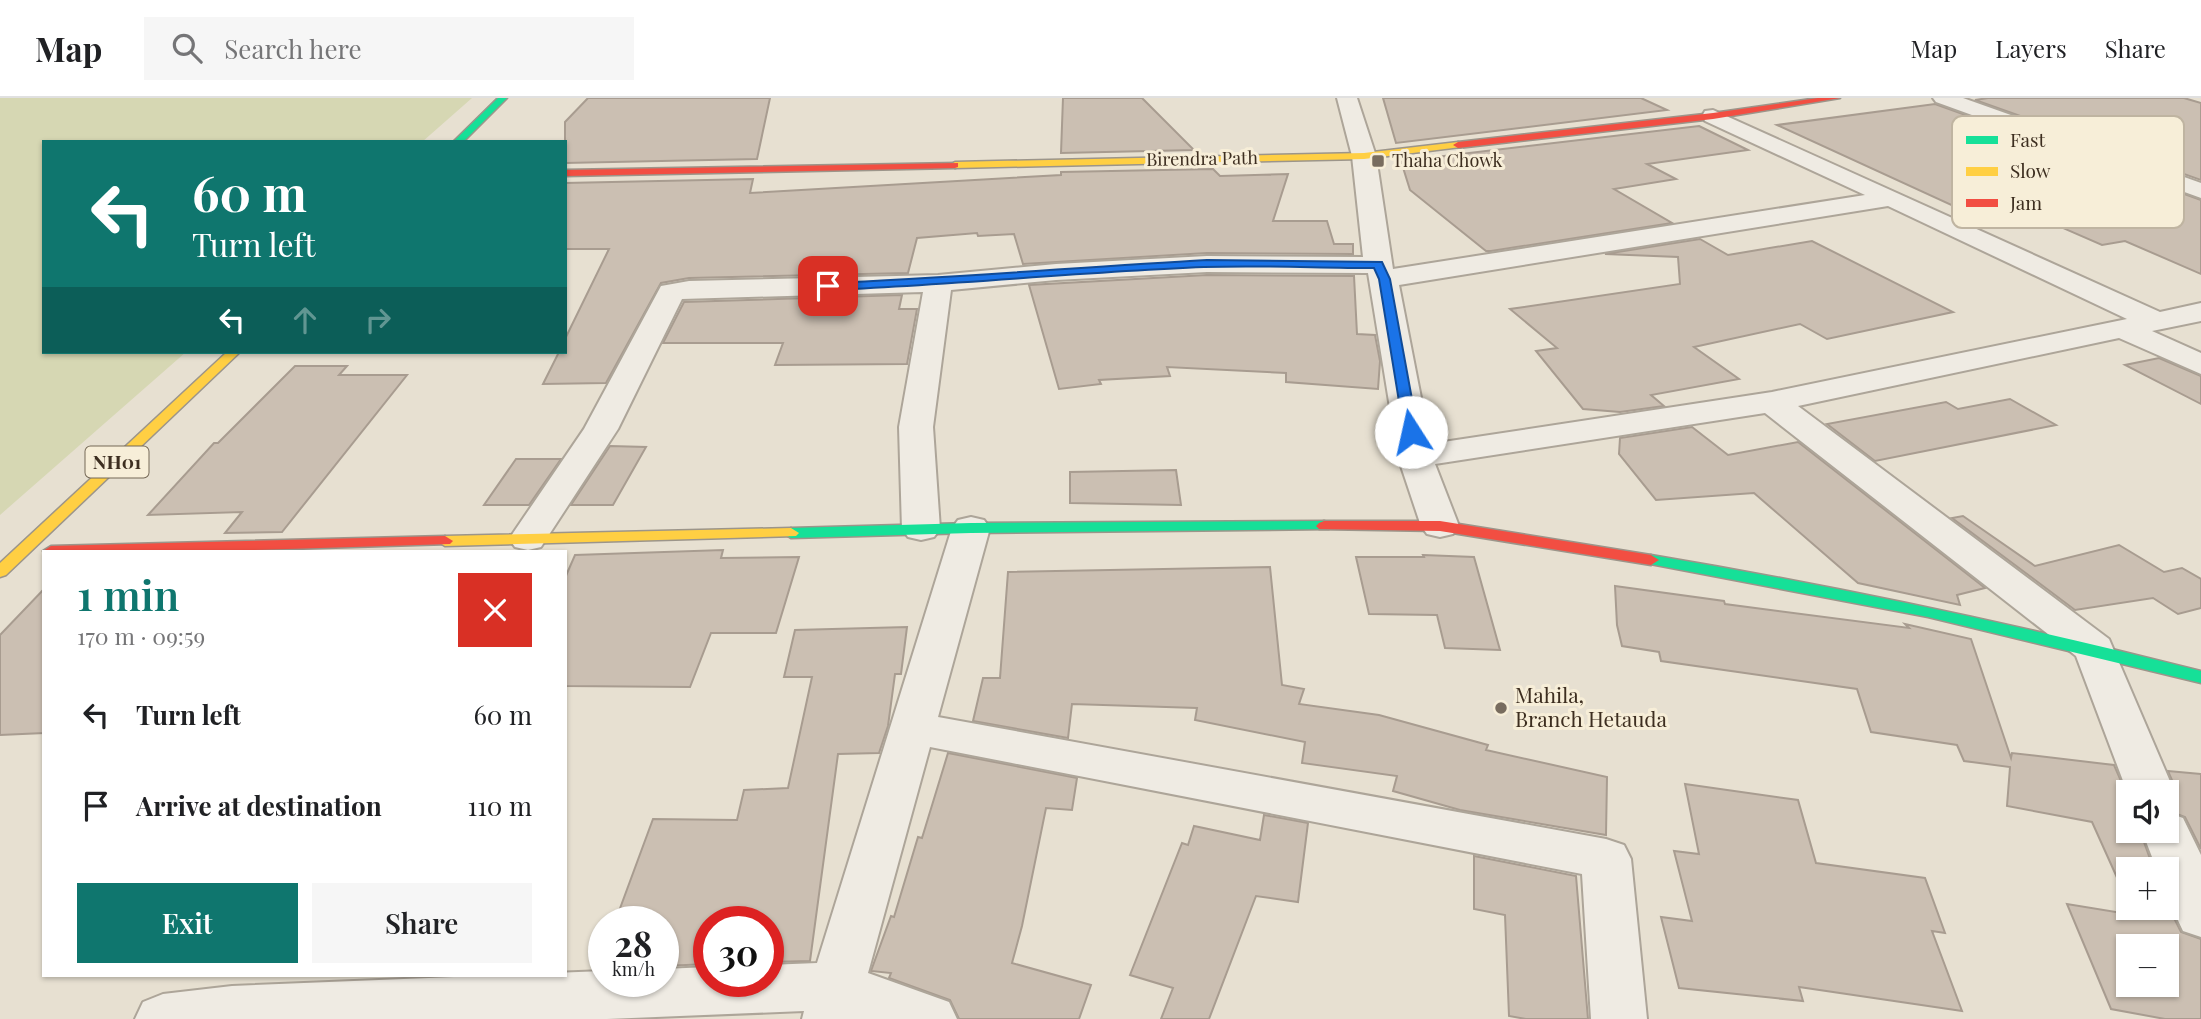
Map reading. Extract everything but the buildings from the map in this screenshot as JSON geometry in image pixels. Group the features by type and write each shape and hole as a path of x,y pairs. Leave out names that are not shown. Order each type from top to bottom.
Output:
{"main road":[{"path":"459,140 503,98"},
{"name":"Birendra Path","path":"567,173 1364,156 1713,116 1836,98"},
{"name":"NH01","path":"29,557 232,354"},
{"path":"223,550 971,528 1440,526 1751,576 2094,649 2201,677"}],"street":[{"path":"1347,98 1364,156 1381,272 1415,457 1440,526"},
{"path":"1943,98 1993,116"},
{"path":"1713,116 2158,322"},
{"path":"2184,185 2201,191"},
{"path":"528,539 601,429 671,292 689,289 938,282 1055,272 1207,264 1381,272 1888,199"},
{"path":"921,529 916,427 938,282"},
{"path":"1415,457 1772,402 2201,312"},
{"path":"2124,329 2201,365"},
{"path":"1772,402 2094,649 2146,780"},
{"path":"834,1002 971,528"},
{"path":"912,728 1606,859 1619,1019"},
{"path":"2171,843 2201,916"},
{"path":"163,1019 246,1010 834,1002 929,1019"}],"green space":[{"path":"0,98 472,98 424,140 42,140 42,354 184,354 0,515"}],"traffic: fast":[{"path":"459,140 503,98"},
{"path":"791,533 971,528 1324,526"},
{"path":"1651,560 1928,612 2201,677"}],"traffic: slow":[{"path":"955,165 1364,156 1458,145"},
{"path":"0,572 232,354"},
{"path":"445,541 791,533"}],"traffic: jam":[{"path":"1458,145 1713,116 1836,98"},
{"path":"567,173 955,165"},
{"path":"1324,526 1440,526 1651,560"},
{"path":"90,550 445,541"}],"place":[{"name":"Thaha Chowk","path":"1378,161"},
{"name":"Mahila, Branch Hetauda","path":"1501,708"}],"route":[{"path":"828,286 884,286 1055,272 1207,264 1378,265 1384,279 1411,432"}]}
